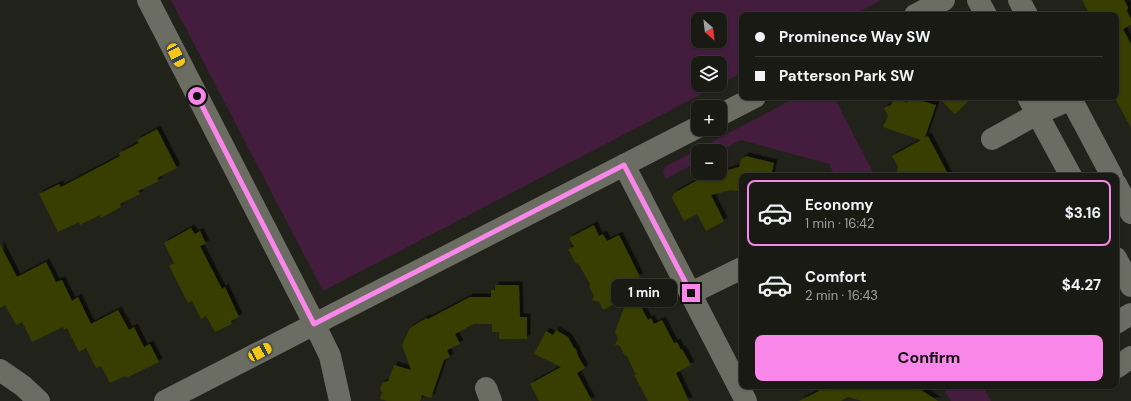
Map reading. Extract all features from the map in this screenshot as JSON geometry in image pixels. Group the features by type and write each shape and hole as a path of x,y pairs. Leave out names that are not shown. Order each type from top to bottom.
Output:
{"street":[{"path":"148,0 330,356 340,401"},
{"path":"921,12 944,0"},
{"path":"978,0 984,12"},
{"path":"1018,0 1024,12"},
{"path":"727,111 749,100"},
{"path":"992,139 1033,105 1060,100"},
{"path":"1072,100 1110,173"},
{"path":"1033,105 1069,173"},
{"path":"164,401 691,130"},
{"path":"624,165 739,387"},
{"path":"1119,190 1131,213"},
{"path":"1119,264 1131,286"},
{"path":"691,293 739,269"},
{"path":"1119,321 1131,314"},
{"path":"1119,366 1131,357"},
{"path":"0,370 23,386 39,401"},
{"path":"740,389 746,401"}],"shaded area":[{"path":"171,0 882,0 859,12 739,12 739,74 727,80 727,56 691,56 691,92 706,92 323,291"},
{"path":"791,100 836,100 873,173 834,173 829,164 741,140 727,147 727,144 708,144 723,136 727,136 727,134"},
{"path":"691,153 691,166 665,179 663,171 666,166"},
{"path":"944,389 985,389 991,401 951,401"}],"building":[{"path":"1082,0 1124,0 1128,7 1127,11 1131,19 1131,25 1123,29 1131,44 1131,128 1116,100 1119,100 1119,12 1088,12"},
{"path":"893,100 907,102 907,100 918,100 936,105 925,137 928,136 947,173 897,173 898,167 892,156 921,140 883,127 888,116 884,108 891,105"},
{"path":"941,100 970,100 955,114"},
{"path":"157,129 177,168 157,178 159,181 138,191 140,194 120,204 121,207 101,218 100,215 80,225 79,222 58,232 39,194 59,184 61,187 120,156 119,153 139,143 137,140"},
{"path":"746,156 774,163 772,173 739,173 739,191 731,190 711,195 724,221 706,231 697,214 684,221 672,198 674,193 698,180 727,180 727,170 739,167 741,159"},
{"path":"594,225 599,236 603,234 607,241 619,235 640,277 632,280 635,286 631,288 648,320 651,318 654,324 662,320 674,343 677,342 691,365 676,373 689,401 648,401 634,375 636,375 627,356 625,356 620,346 615,345 618,338 615,332 628,297 603,310 599,302 592,300 594,296 589,286 590,284 578,263 576,264 568,249 574,247 569,238"},
{"path":"191,228 195,234 200,231 206,244 200,246 222,289 225,287 239,317 231,321 232,324 215,332 206,316 201,319 192,301 188,303 169,266 174,263 164,243"},
{"path":"0,244 17,277 46,262 56,282 62,280 72,301 78,297 91,324 118,310 129,330 134,327 144,347 150,344 159,362 126,378 125,376 110,383 101,366 96,368 86,348 79,352 67,328 64,330 63,327 32,342 22,322 16,325 5,305 0,308"},
{"path":"495,285 519,285 520,317 527,317 527,339 499,339 499,332 492,332 492,324 474,324 455,334 460,344 447,350 450,357 444,360 431,398 422,395 420,401 387,401 380,399 382,393 380,389 382,383 388,381 394,365 411,370 402,345 410,328 426,318 428,319 470,297 491,297 491,290 495,290"},
{"path":"556,330 568,337 576,349 585,368 577,373 592,401 539,401 530,384 561,367 534,354 546,331 553,335"},
{"path":"818,389 920,389 938,401 862,401 848,397 841,401 799,401 819,391"}],"route":[{"path":"197,96 314,324 624,165 691,293"}]}
